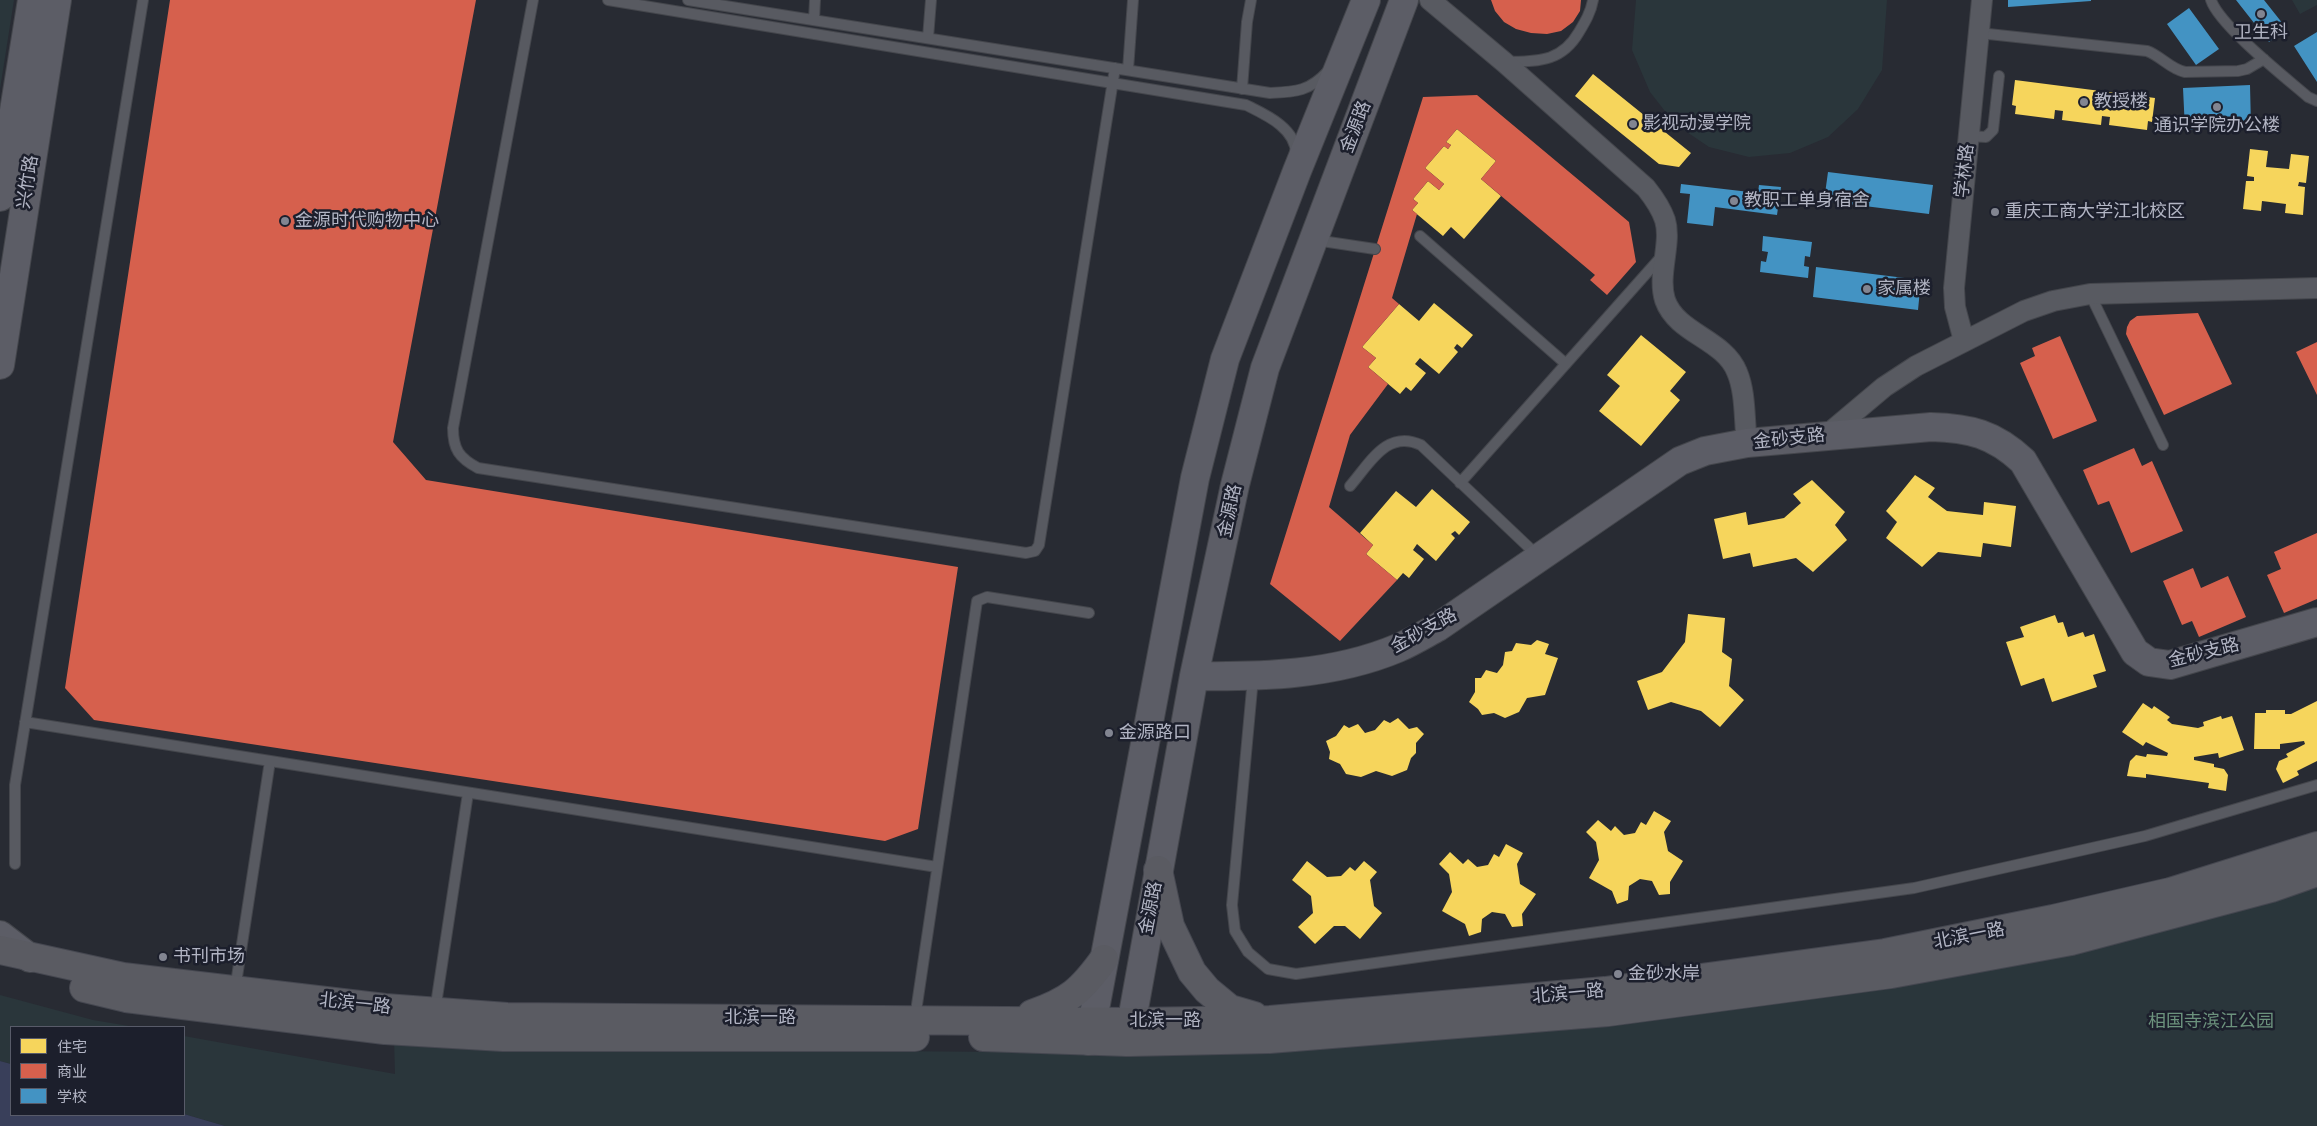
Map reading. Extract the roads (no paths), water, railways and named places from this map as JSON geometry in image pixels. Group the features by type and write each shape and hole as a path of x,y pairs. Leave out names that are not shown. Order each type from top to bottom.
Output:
{"main road":[{"name":"兴竹路","path":"0,197 32,0"},
{"name":"兴竹路","path":"0,365 57,0"},
{"name":"金源路","path":"1091,1030 1195,478 1225,359 1297,171 1366,0"},
{"name":"金源路","path":"1129,1032 1194,676 1235,485 1265,368 1404,0"},
{"name":"金砂支路","path":"1194,676 1253,677 1308,671 1357,662 1398,648 1438,627 1680,460 1705,451 1746,443 1931,427 1958,428 1986,435 2008,448 2023,461 2135,652 2149,662 2170,665 2317,622"},
{"name":"北滨一路","path":"1129,1032 1605,991 1885,953 2052,919 2170,892 2317,846"},
{"path":"1123,858 1125,869 1132,878 1138,880 1150,878 1158,870"},
{"path":"1158,870 1170,926 1192,972 1207,990 1230,1009 1270,1020"},
{"name":"北滨一路","path":"0,950 123,977 435,1011 507,1016 1018,1019 1091,1030 1269,1039 1608,1012 1891,974 2071,941 2271,888 2317,872"},
{"path":"0,935 30,958"},
{"path":"1018,1019 1053,1007 1070,998 1088,982 1104,959"},
{"name":"北滨一路","path":"0,968 126,998 385,1030 504,1037 985,1037 1091,1030"}],"street":[{"path":"1430,0 1504,62 1646,188 1660,206 1666,222 1662,283 1666,301 1676,319 1728,357 1737,371 1741,387 1746,443"},
{"name":"学林路","path":"1964,341 1955,307 1954,288 1982,0"},
{"path":"1827,435 1884,387 1916,366 2024,311 2053,301 2090,294 2317,288"}],"lane":[{"path":"15,864 15,785 143,0"},
{"path":"532,0 453,428 453,441 457,453 478,468 1026,554 1034,551 1038,545 1115,68"},
{"path":"608,0 1246,105 1271,118 1288,133 1296,144 1297,171"},
{"path":"688,0 1270,93 1300,91 1319,81 1344,54"},
{"path":"737,0 782,29"},
{"path":"814,20 815,0"},
{"path":"928,38 931,0"},
{"path":"1128,70 1133,0"},
{"path":"1242,89 1247,22 1251,0"},
{"path":"1504,62 1541,61 1560,55 1575,40 1586,21 1593,0"},
{"path":"2211,0 2216,11 2264,59 2308,98 2317,102"},
{"path":"1979,33 2147,51 2154,53 2178,70 2185,72 2238,71 2247,69 2264,59"},
{"path":"1968,136 1986,137 1993,130 1999,76"},
{"path":"1420,236 1566,364"},
{"path":"1314,240 1375,249"},
{"path":"1460,483 1664,255"},
{"path":"2090,294 2163,445"},
{"path":"1350,486 1388,443 1399,440 1411,440 1421,445 1540,557"},
{"path":"915,1018 977,601 987,597 1089,613"},
{"path":"1253,677 1232,905 1235,932 1248,952 1268,969 1296,974 1914,888 2145,836 2317,785"},
{"path":"25,722 938,868"},
{"path":"235,990 270,761"},
{"path":"435,1011 468,793"}],"water":[{"path":"0,1061 10,1064 10,1116 185,1116 185,1114 225,1126 0,1126"}],"place":[{"name":"卫生科","path":"2261,14"},
{"name":"教授楼","path":"2084,102"},
{"name":"通识学院办公楼","path":"2217,107"},
{"name":"影视动漫学院","path":"1633,124"},
{"name":"教职工单身宿舍","path":"1734,201"},
{"name":"重庆工商大学江北校区","path":"1995,212"},
{"name":"金源时代购物中心","path":"285,221"},
{"name":"家属楼","path":"1867,289"},
{"name":"金源路口","path":"1109,733"},
{"name":"书刊市场","path":"163,957"},
{"name":"金砂水岸","path":"1618,974"}],"park label":[{"name":"相国寺滨江公园","path":"2211,1022"}]}
